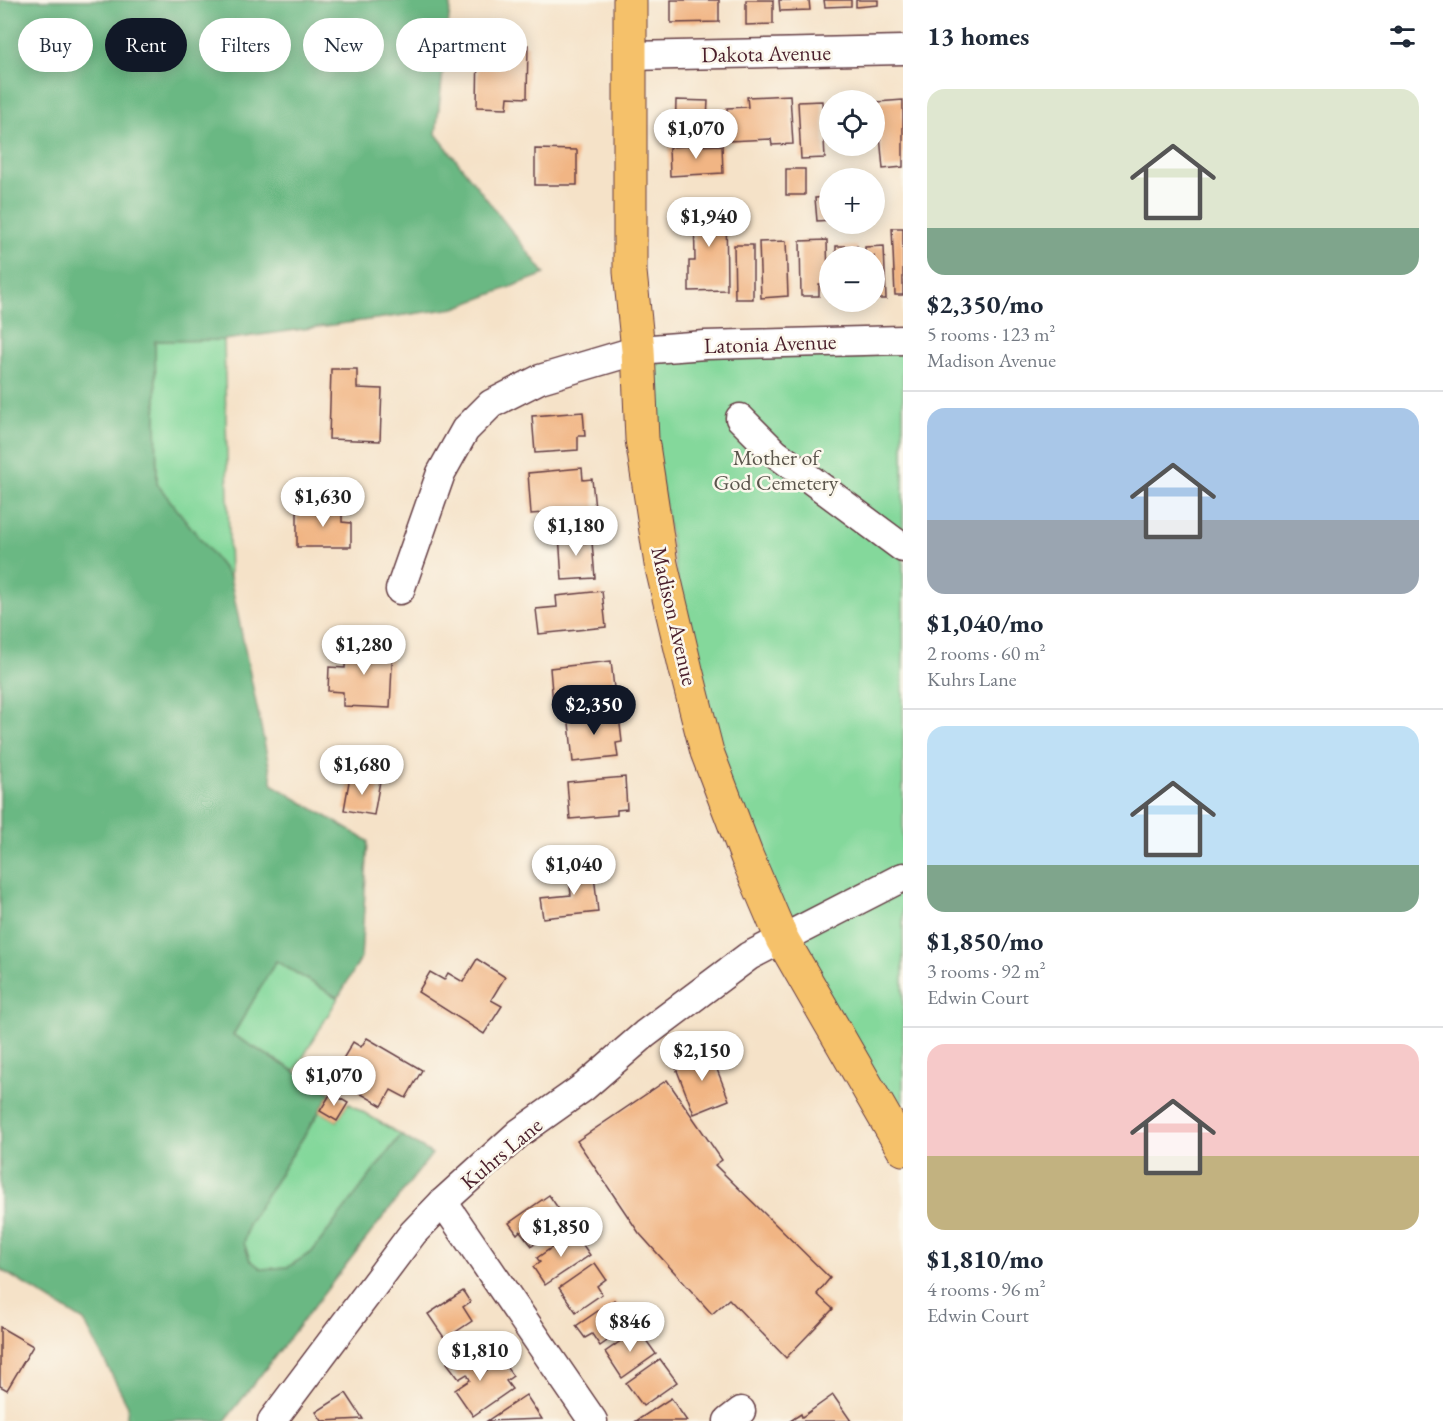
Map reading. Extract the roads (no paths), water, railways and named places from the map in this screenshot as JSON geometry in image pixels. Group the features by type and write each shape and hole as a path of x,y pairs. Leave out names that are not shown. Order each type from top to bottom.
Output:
{"main road":[{"name":"Madison Avenue","path":"630,0 630,272 638,350 642,439 661,564 686,670 707,752 747,857 782,939 903,1149"}],"street":[{"name":"Dakota Avenue","path":"630,56 903,50"},
{"name":"Latonia Avenue","path":"400,590 441,474 465,430 491,404 540,379 638,350 705,345 903,340"},
{"path":"740,418 775,453 903,548"},
{"path":"782,939 903,877"},
{"name":"Kuhrs Lane","path":"272,1421 413,1233 443,1202 519,1133 584,1088 645,1034 749,956 782,939"},
{"path":"443,1202 593,1421"}],"park label":[{"name":"Mother of God Cemetery","path":"776,470"}]}
